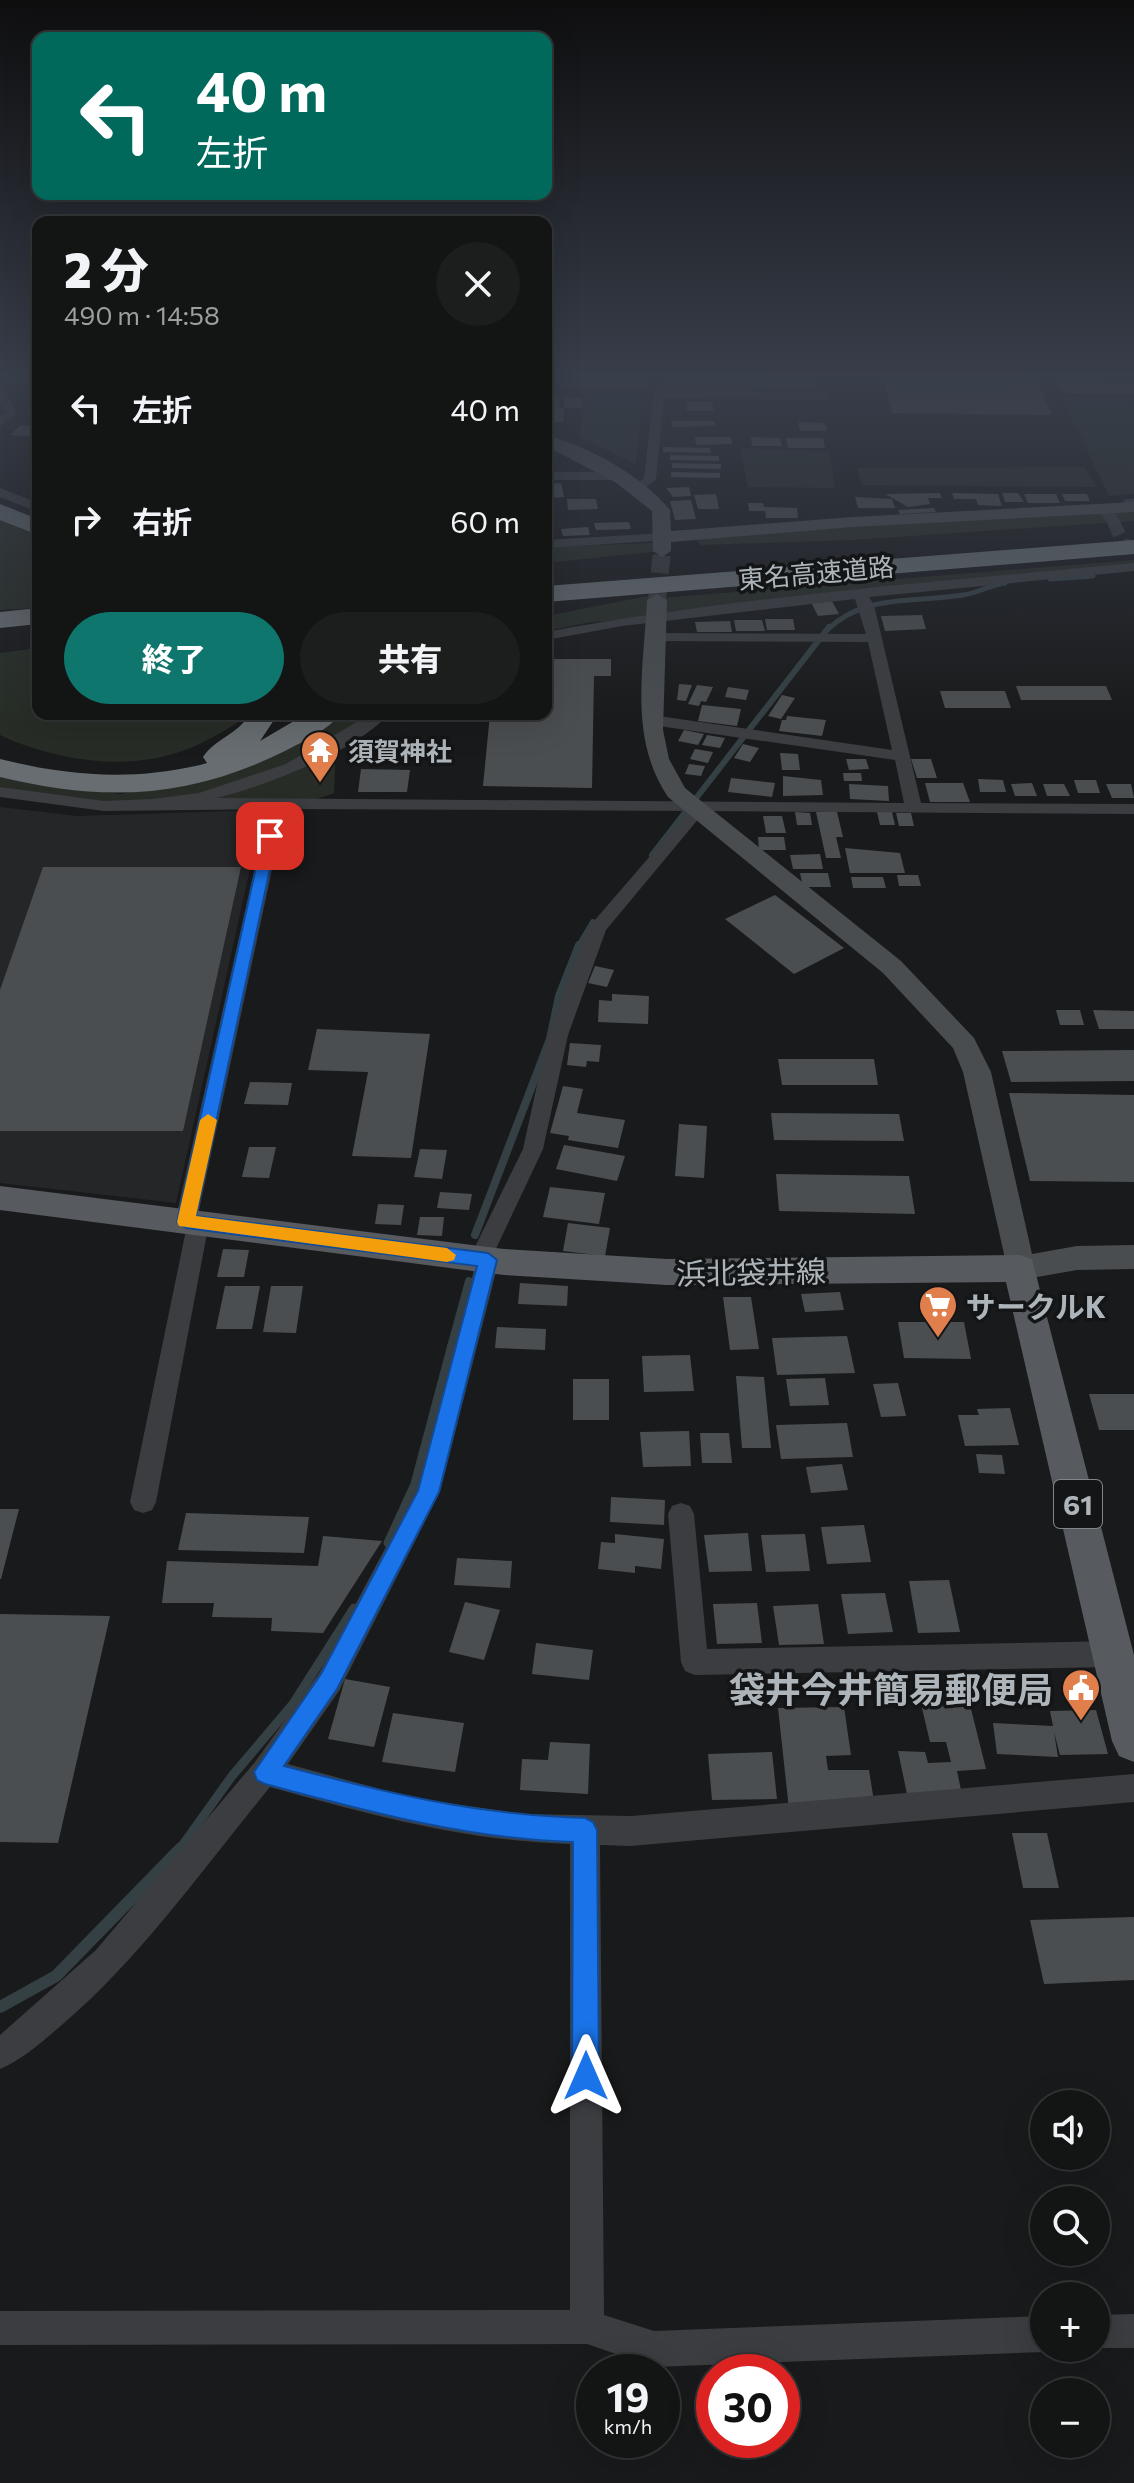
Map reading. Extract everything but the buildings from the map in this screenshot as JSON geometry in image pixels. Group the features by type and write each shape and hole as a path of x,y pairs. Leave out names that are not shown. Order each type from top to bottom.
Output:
{"highway":[{"path":"0,511 32,525"},
{"name":"東名高速道路","path":"552,574 1118,520"},
{"name":"東名高速道路","path":"552,594 1032,555 1133,558"},
{"path":"552,611 626,598 1032,555"},
{"path":"0,620 32,617"},
{"path":"0,637 32,634"},
{"path":"0,750 43,767 66,772 148,772 218,756 239,744 261,720"},
{"path":"0,768 59,783 98,786 191,778 231,768 294,736 317,720"}],"main road":[{"name":"浜北袋井線","path":"0,1198 484,1259 667,1272 1020,1268"},
{"name":"61","path":"1020,1268 1134,1741"}],"street":[{"path":"641,491 661,510 663,544"},
{"path":"0,492 32,505"},
{"path":"552,544 663,544 853,522 1118,520 1134,507"},
{"path":"552,635 1133,558"},
{"path":"859,594 867,605 914,809"},
{"path":"658,619 875,638"},
{"path":"658,619 652,720 658,759 676,792 694,810 892,967 935,1008 965,1044 977,1072 1020,1268 1077,1258 1134,1257"},
{"path":"168,803 201,799 264,781 336,746 373,720"},
{"path":"652,720 902,756"},
{"path":"0,792 48,803 86,806 168,803 694,810 1134,809"},
{"path":"143,1502 192,1222 277,805"},
{"path":"0,2053 17,2043 107,1961 265,1772 329,1682 428,1492 484,1259 533,1149 558,1035 597,928 694,810"},
{"path":"681,1514 695,1662 1114,1654"},
{"path":"265,1772 413,1812 523,1828 631,1831 1134,1788"},
{"path":"585,1830 587,2327"},
{"path":"0,2328 587,2327 654,2349 1030,2335"},
{"path":"1110,2332 1134,2331"}],"shaded area":[{"path":"1107,491 1134,491 1134,494 1109,496"},
{"path":"1134,509 1134,521 854,540 700,545 695,537"},
{"path":"0,519 32,533 32,608 0,610"},
{"path":"652,543 662,551 552,562 552,547"},
{"path":"1134,560 1134,567 796,596 665,614 661,598"},
{"path":"653,595 658,619 591,622 552,630 552,615"},
{"path":"32,649 32,720 238,720 207,740 155,758 109,762 41,750 0,735 0,653"},
{"path":"314,720 374,720 336,746 334,793 296,806 126,808 0,790 0,771 13,780 120,794 218,775"},
{"path":"0,807 77,816 263,810 176,1203 0,1183"}],"waterway":[{"path":"1126,502 1134,501"},
{"path":"1050,579 1093,576"},
{"path":"828,629 843,618 875,605 963,595 1005,583"},
{"path":"652,855 829,627"},
{"path":"579,946 593,922"},
{"path":"475,1235 550,1039 559,996 579,946"},
{"path":"451,1347 469,1281"},
{"path":"388,1543 415,1484 452,1345"},
{"path":"179,1850 232,1776 293,1704 354,1608"},
{"path":"0,2007 56,1976 181,1848"}],"tunnel":[{"path":"1114,523 1130,557"},
{"path":"657,600 662,551"}],"slow traffic":[{"path":"208,1120 186,1222 447,1255"}],"place":[{"name":"須賀神社","path":"320,784"},
{"name":"サークルK","path":"938,1339"},
{"name":"袋井今井簡易郵便局","path":"1081,1722"}],"route":[{"path":"270,836 186,1222 488,1260 428,1492 329,1682 265,1772 413,1812 523,1828 585,1830 586,2076"}]}
